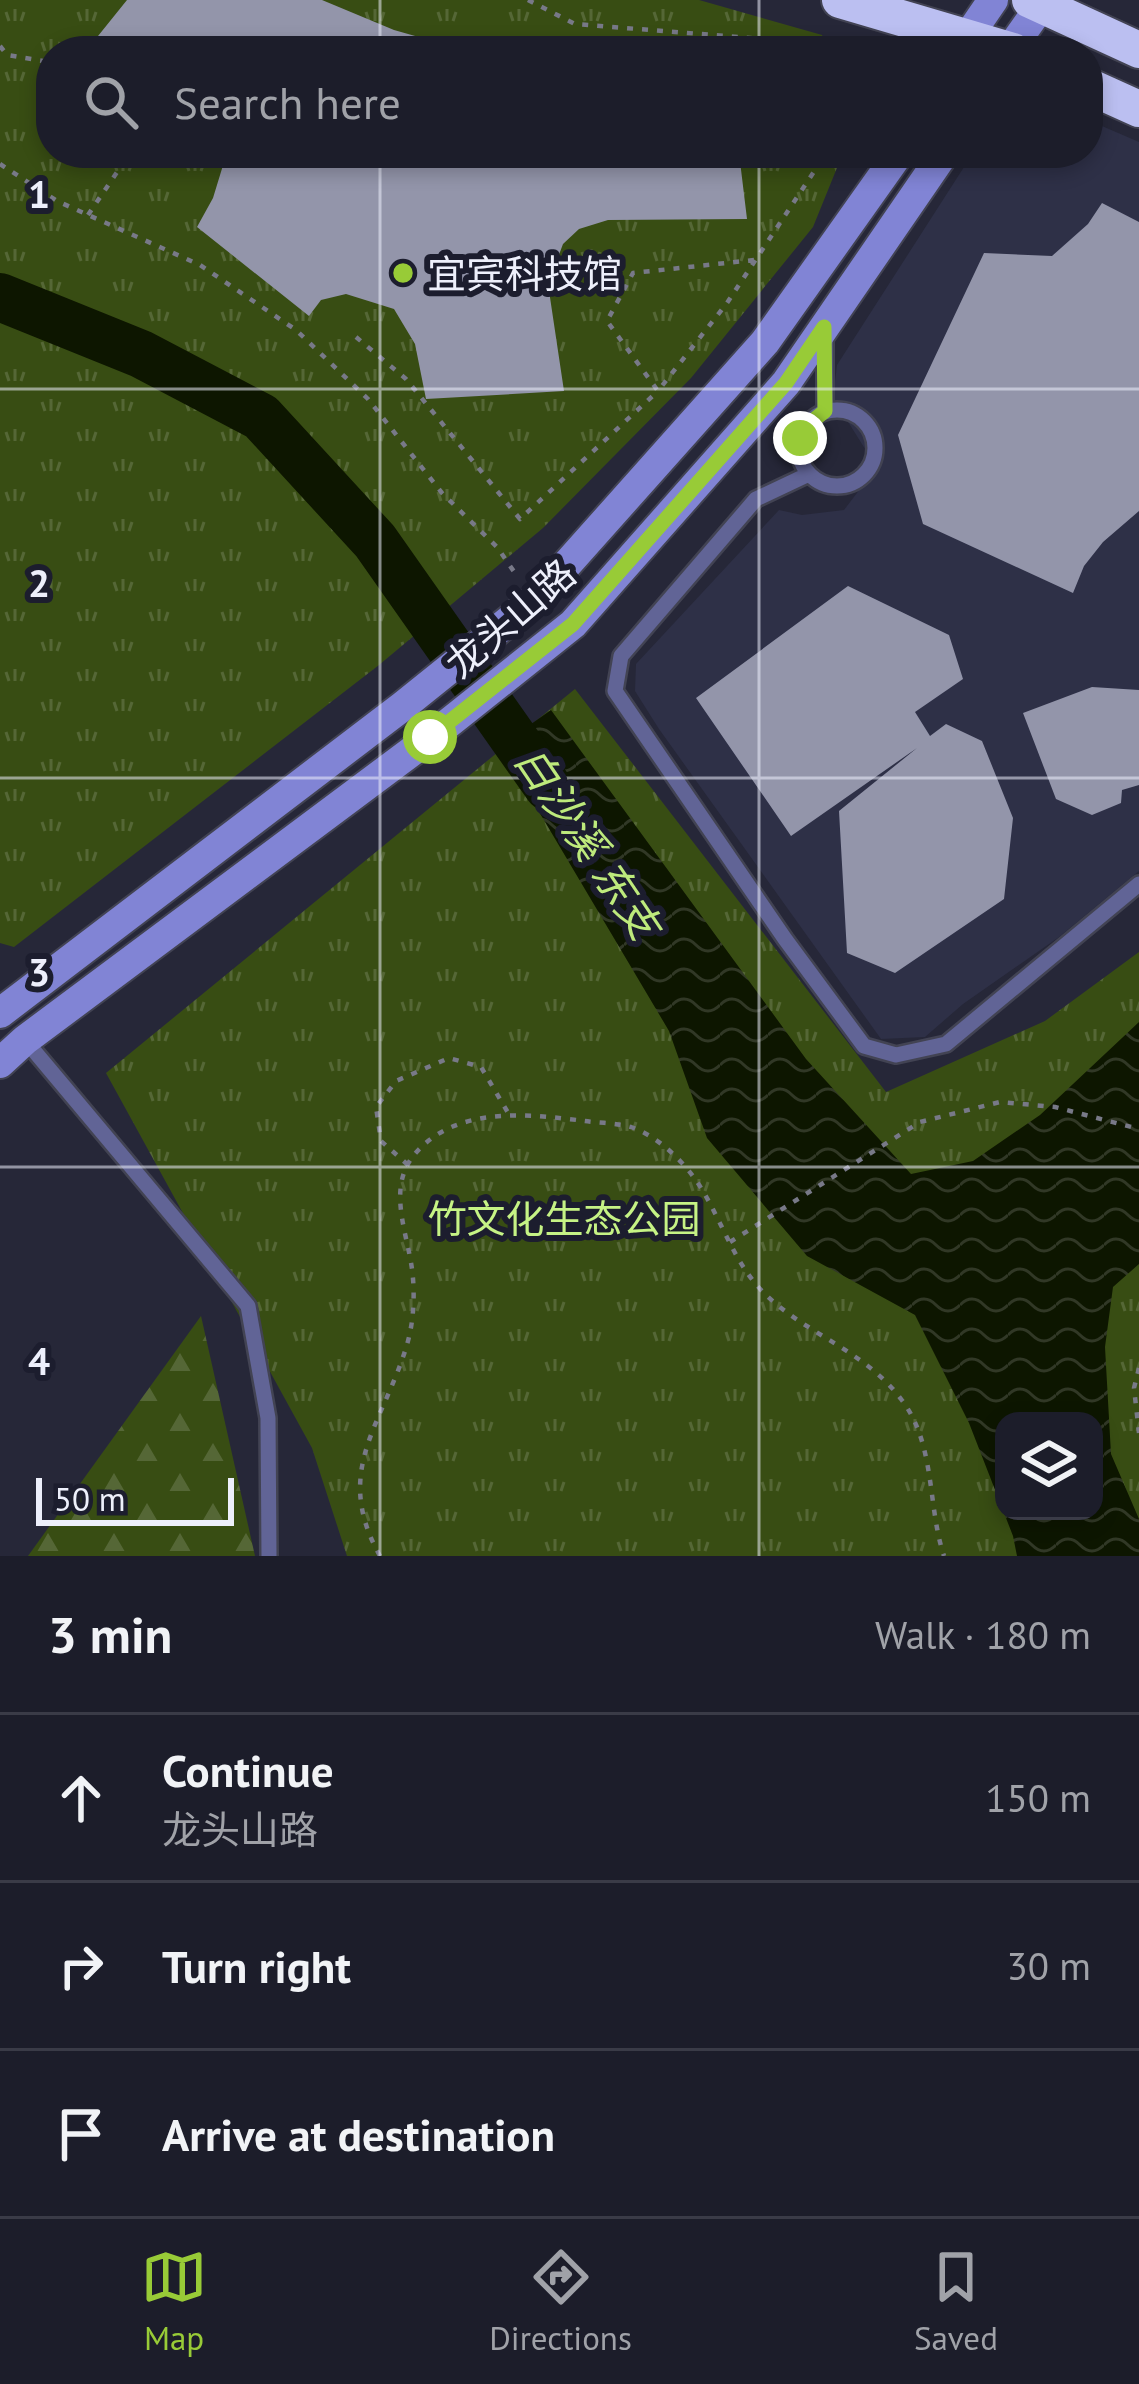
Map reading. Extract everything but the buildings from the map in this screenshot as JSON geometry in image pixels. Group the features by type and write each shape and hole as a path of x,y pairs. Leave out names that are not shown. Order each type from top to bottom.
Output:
{"highway":[{"path":"840,0 942,36"},
{"path":"1039,2 1139,50"},
{"path":"1103,93 1139,109"}],"street":[{"path":"967,36 993,0"},
{"path":"1020,36 1039,2"},
{"name":"龙头山路","path":"0,1012 403,706 543,591 765,342 888,168"},
{"name":"龙头山路","path":"7,1055 573,624 786,383 934,168"},
{"path":"0,1012 7,1055"}],"lane":[{"path":"824,327 825,411"},
{"path":"825,411 850,411 861,418 876,451 866,473 844,485 819,481 802,463 800,438 805,427 825,411"},
{"path":"809,474 756,499 621,656 615,691 864,1046 896,1055 946,1044 1139,884"},
{"path":"7,1055 248,1306 268,1418 269,1556"}],"path":[{"path":"528,0 575,24 726,36"},
{"path":"0,46 8,55 36,60"},
{"path":"0,164 57,201 200,265 296,331 368,399 442,493 543,591"},
{"path":"88,215 120,168"},
{"path":"356,337 406,379 520,519 658,391 727,303 816,168"},
{"path":"658,391 607,321 633,273 754,260"},
{"path":"409,1165 382,1141 376,1106 396,1081 449,1058 481,1067 510,1116"},
{"path":"730,1242 920,1122 1000,1102 1055,1107 1139,1129"},
{"path":"380,1556 367,1533 359,1487 362,1454 410,1334 413,1273 400,1204 401,1179 415,1154 440,1135 473,1119 510,1116 628,1126 658,1141 686,1167 737,1262 766,1295 859,1357 902,1400 922,1438 944,1556"},
{"path":"1139,1368 1134,1388 1139,1432"}],"shaded area":[{"path":"1103,126 1139,142 1139,871 925,1037 881,1039 635,691 636,664 779,510 802,515 844,510 873,472 867,452 833,398 837,365 963,168 1103,168"}],"green space":[{"path":"0,0 699,0 822,35 36,36 36,168 837,168 813,227 691,378 543,528 379,665 14,947 0,943"},
{"name":"竹文化生态公园","path":"575,689 886,1092 1045,1021 1139,952 1139,1556 347,1556 312,1448 106,1073"},
{"path":"201,1316 255,1556 28,1556"}],"water":[{"path":"551,710 806,1059 911,1174 973,1161 1040,1115 1139,1022 1139,1264 1113,1287 1105,1347 1111,1454 1139,1519 1139,1556 1017,1556 1007,1520 1103,1520 1103,1412 995,1412 995,1490 969,1423 915,1315 807,1256 707,1138 669,1031 500,746"}],"waterway":[{"name":"白沙溪 东支","path":"0,297 141,354 261,417 375,541 548,787"}],"place":[{"name":"宜宾科技馆","path":"403,273"}],"route":[{"path":"430,737 573,624 786,383 824,327 825,411 814,417 800,438"}]}
